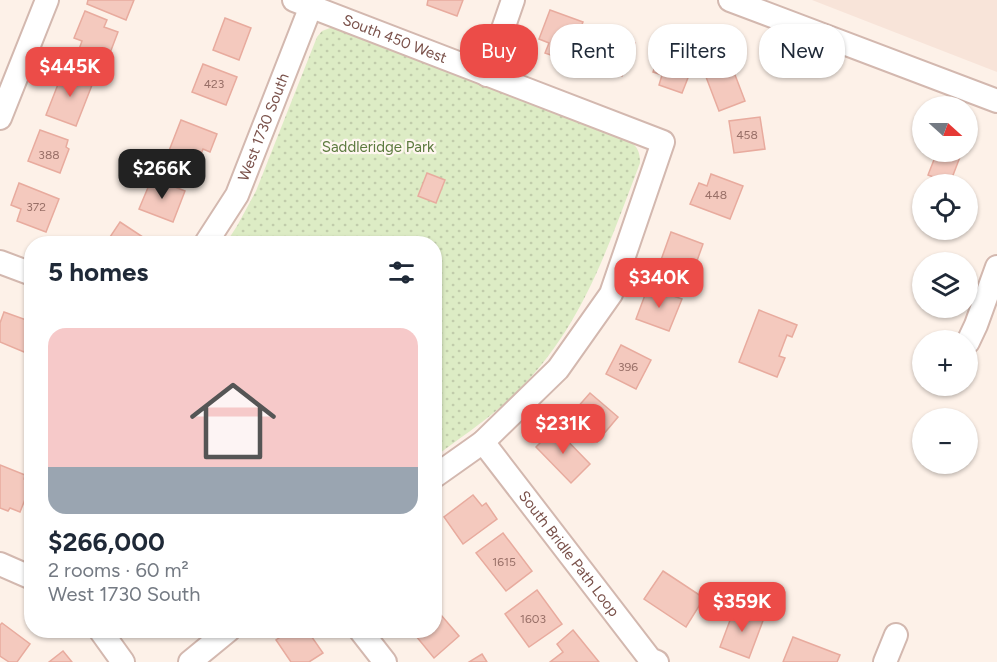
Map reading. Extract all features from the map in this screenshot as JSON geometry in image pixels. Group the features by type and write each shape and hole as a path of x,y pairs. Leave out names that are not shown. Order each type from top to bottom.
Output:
{"street":[{"path":"0,118 47,0"},
{"path":"505,24 513,0"},
{"path":"742,2 862,49 995,93"},
{"name":"South 450 West","path":"303,3 460,64"},
{"name":"West 1730 South","path":"211,236 237,195 303,3"},
{"name":"South 450 West","path":"483,442 558,369 611,294 663,142 496,78"},
{"path":"0,262 24,271"},
{"path":"974,330 997,267"},
{"path":"442,471 483,442"},
{"name":"South Bridle Path Loop","path":"483,442 650,659 657,662"},
{"path":"0,564 24,574"},
{"path":"885,662 896,635"},
{"path":"106,638 123,662"},
{"path":"190,662 219,638"},
{"path":"366,638 385,662"}],"shaded area":[{"path":"812,0 997,0 997,72 871,23"}],"green space":[{"name":"Saddleridge Park","path":"338,28 460,75 460,78 467,78 629,141 635,145 639,153 640,163 615,229 602,261 571,322 530,378 504,404 442,452 442,236 231,236 256,191 317,37 322,31"}],"building":[{"path":"88,0 134,0 126,20 87,4"},
{"path":"428,0 463,0 457,16 427,5"},
{"path":"550,10 583,22 582,24 550,24 550,55 545,53 549,43 539,39"},
{"path":"85,11 107,20 104,27 118,32 102,74 74,63 82,41 74,38"},
{"path":"225,18 251,28 239,60 213,50"},
{"path":"203,64 237,77 226,105 192,92"},
{"path":"64,69 94,80 76,126 46,115"},
{"path":"661,78 688,78 682,93 659,85"},
{"path":"706,78 736,78 745,101 719,111"},
{"path":"760,117 765,149 734,153 729,121"},
{"path":"181,120 217,134 210,152 203,149 194,172 165,161"},
{"path":"40,130 68,140 66,147 69,149 60,173 28,161"},
{"path":"933,162 958,162 953,174 928,174"},
{"path":"427,173 445,180 436,203 418,196"},
{"path":"711,174 743,186 730,219 690,204 699,183 707,186"},
{"path":"152,178 185,191 173,222 139,209"},
{"path":"19,183 59,199 46,232 17,221 21,209 11,205"},
{"path":"120,222 141,236 111,236"},
{"path":"671,232 703,244 693,272 661,260"},
{"path":"648,287 682,299 669,331 636,319"},
{"path":"759,310 797,325 792,337 787,335 779,356 785,358 777,377 739,362"},
{"path":"4,312 24,319 24,352 0,342 0,323"},
{"path":"621,345 651,360 636,389 606,374"},
{"path":"590,393 618,417 597,442 569,417"},
{"path":"555,428 590,464 571,483 536,447"},
{"path":"0,465 24,475 24,502 20,512 10,508 8,511 0,508"},
{"path":"473,495 482,506 486,503 497,519 463,544 444,517"},
{"path":"503,533 532,571 506,591 476,553"},
{"path":"663,571 704,598 686,627 644,599"},
{"path":"537,590 562,624 529,647 505,614"},
{"path":"735,607 764,618 749,658 720,647"},
{"path":"442,616 459,636 434,658 418,638 442,638"},
{"path":"2,623 30,644 17,662 9,662 0,656 0,625"},
{"path":"573,630 599,662 550,662 563,652 557,644"},
{"path":"793,637 840,655 837,662 783,662"},
{"path":"279,638 313,638 323,653 309,662 291,662 276,640"},
{"path":"63,651 72,662 49,662"},
{"path":"482,654 487,662 469,662"}]}
